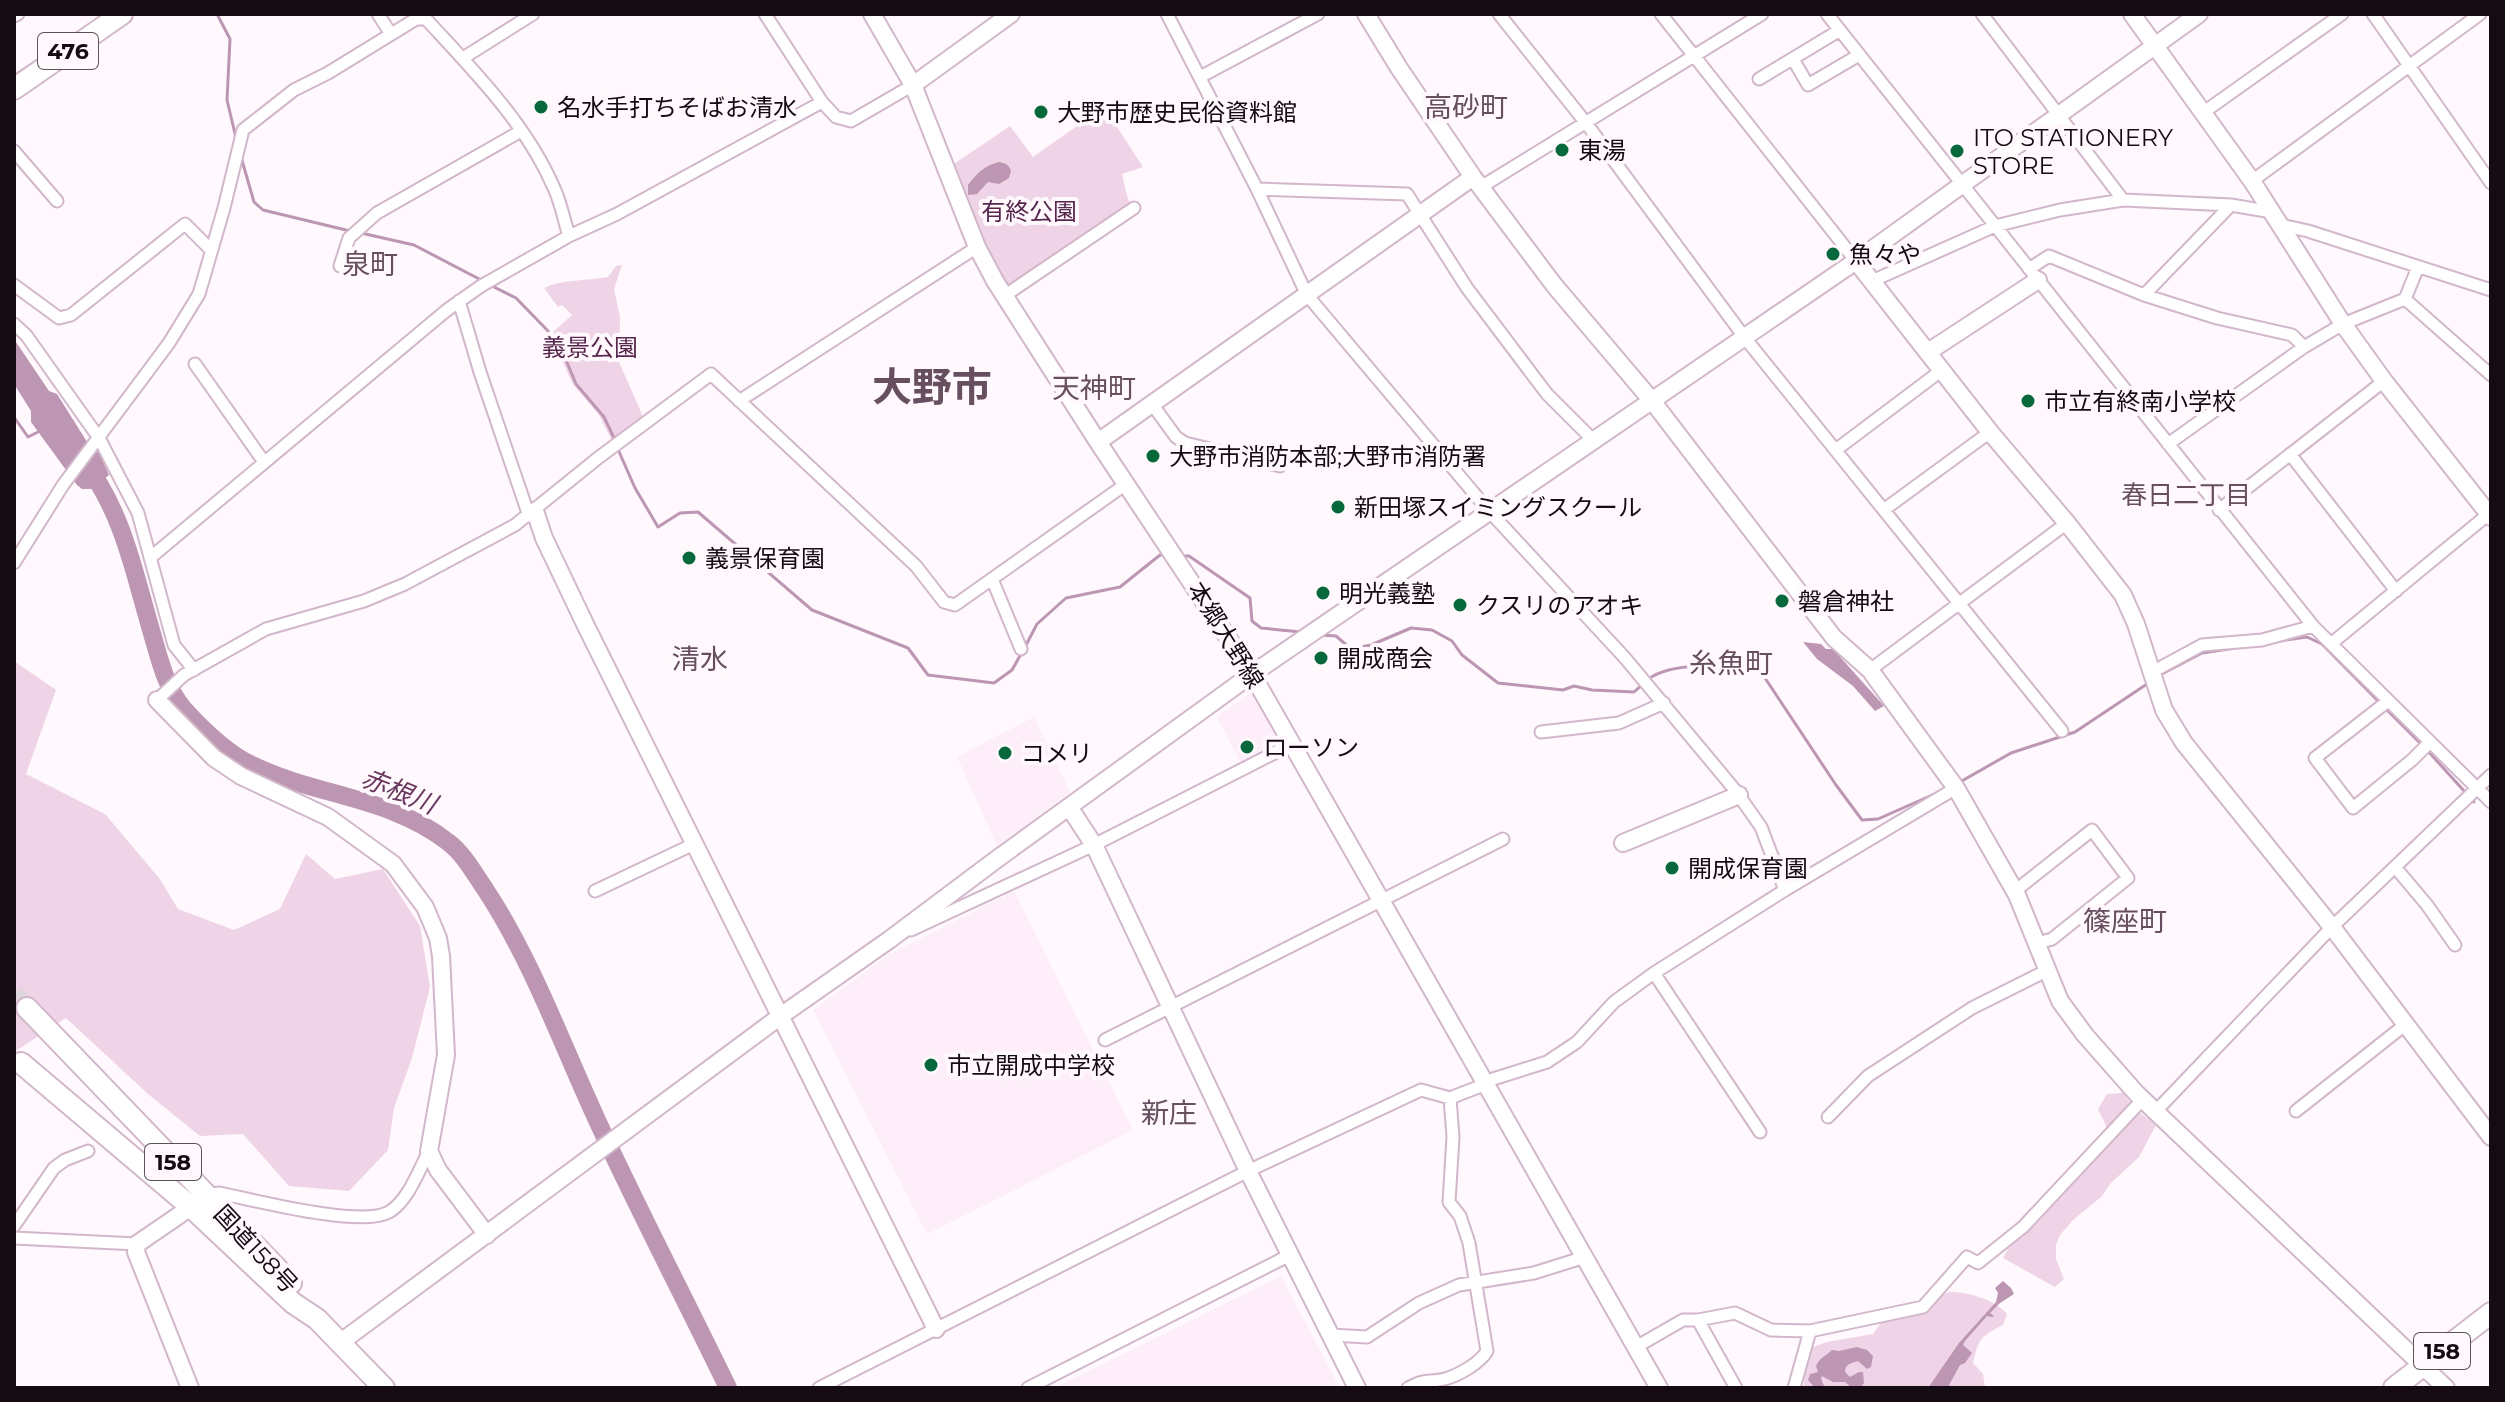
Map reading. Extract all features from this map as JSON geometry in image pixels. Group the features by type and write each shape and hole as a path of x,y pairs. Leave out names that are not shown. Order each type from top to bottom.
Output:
{"highway":[{"name":"476","path":"14,89 122,14"},
{"name":"国道158号","path":"27,1008 293,1303 317,1319 384,1388"},
{"name":"国道158号","path":"21,1063 198,1201"},
{"name":"158","path":"2394,1388 2491,1313"}],"street":[{"path":"378,14 391,34"},
{"path":"463,58 533,14"},
{"path":"765,14 822,102 836,117 851,121 913,85 1011,14"},
{"name":"本郷大野線","path":"872,14 913,85 977,247 1004,296 1252,674 1636,1347 1653,1386"},
{"path":"1167,14 1257,189 1307,295 1489,511 1664,703 1739,795 1761,827 1785,890"},
{"path":"1200,77 1318,14"},
{"path":"1366,14 1477,182 1554,285 1653,402 1834,638 1870,670 1956,788 2015,891 2060,1001 2085,1035 2143,1099 2446,1388"},
{"path":"1499,14 1586,123 1745,338 2062,731"},
{"path":"1661,14 1990,432 2123,595 2136,624 2164,710 2184,743 2332,927 2491,1137"},
{"path":"1098,442 1421,214 1586,123 1762,14"},
{"path":"1827,14 2313,626 2491,802"},
{"path":"1982,14 2123,200"},
{"path":"2132,14 2252,181 2343,324 2384,381 2490,514 2332,643"},
{"path":"341,1342 782,1015 1252,674 1856,261 2199,14"},
{"path":"2204,112 2342,14"},
{"path":"2373,14 2491,183"},
{"path":"2252,181 2480,14"},
{"path":"2486,14 2491,20"},
{"path":"14,563 68,480 169,343 199,294 243,130 294,90 328,73 416,19 426,19 480,77 521,131 557,192 569,236"},
{"path":"1759,79 1840,30"},
{"path":"1793,59 1808,85 1859,55"},
{"path":"150,558 459,301 569,236 617,214 822,102"},
{"path":"340,266 349,238 377,213 521,131"},
{"path":"14,151 57,201"},
{"path":"1257,189 1407,194 1467,288 1547,394 1594,441"},
{"path":"1872,281 1995,226 2060,210 2123,200 2231,205 2491,290"},
{"path":"2144,295 2231,205"},
{"path":"1004,296 1134,208"},
{"path":"14,285 59,318 71,315 185,224 210,249"},
{"path":"739,401 977,247"},
{"path":"1928,352 2033,274 2049,256 2144,295 2217,318 2292,335 2304,347"},
{"path":"2168,444 2304,347 2343,324 2405,299 2418,267"},
{"path":"2405,299 2491,375"},
{"path":"459,301 480,372 532,513 936,1329"},
{"path":"14,324 33,345 97,441 138,513 174,645 189,672"},
{"path":"195,364 264,462"},
{"path":"1837,449 1942,370"},
{"path":"14,1238 137,1244 198,1201 219,1193 300,1210 376,1217 391,1211 402,1199 429,1151 446,1055 441,956 438,938 425,907 393,864 328,817 241,776 214,758 159,698 189,672 266,629 364,601 405,584 484,543 532,513 598,458 711,374 916,566 944,602 955,605 1126,484"},
{"path":"2219,510 2384,381"},
{"path":"1152,404 1176,437 1185,443 1280,466"},
{"path":"1885,509 1990,432"},
{"path":"2290,454 2396,591"},
{"path":"1870,670 2067,523"},
{"path":"992,579 1021,649"},
{"path":"2152,672 2202,645 2262,640 2313,626"},
{"path":"2388,701 2315,758 2353,808 2429,743"},
{"path":"1541,732 1619,723 1664,703"},
{"path":"889,940 1094,845 1292,744"},
{"path":"2156,1111 2332,927 2491,775"},
{"path":"819,1388 1248,1171 1421,1090 1450,1098 1493,1079 1547,1062 1577,1042 1614,1002 1654,973 1956,788"},
{"path":"1623,843 1739,795"},
{"path":"1069,807 1094,845 1248,1171 1357,1388"},
{"path":"2015,891 2092,830 2128,878 2052,939 2038,943"},
{"path":"1105,1040 1503,839"},
{"path":"595,891 696,843"},
{"path":"2395,867 2455,945"},
{"path":"1828,1117 1868,1076 1972,1008 2048,970"},
{"path":"1654,973 1760,1132"},
{"path":"2296,1111 2406,1024"},
{"path":"1408,1388 1423,1380 1446,1379 1482,1359 1487,1351 1469,1243 1460,1216 1449,1202 1453,1137 1450,1098"},
{"path":"1636,1347 1683,1320 1735,1313 1771,1330 1810,1331 1923,1307 1967,1257 1978,1263 2023,1227 2143,1099"},
{"path":"14,1226 54,1168 88,1151"},
{"path":"429,1151 438,1170 487,1235"},
{"path":"137,1244 136,1252 190,1388"},
{"path":"1028,1388 1290,1255"},
{"path":"1331,1335 1367,1337 1419,1303 1459,1285 1589,1264"},
{"path":"1698,1320 1736,1388"},
{"path":"1794,1388 1810,1331"}],"shaded area":[{"path":"999,162 1009,167 1009,178 999,184 988,182 977,194 968,195 968,185 974,177"},
{"path":"14,339 49,391 57,394 89,445 99,452 109,475 91,489 82,489 77,485 31,422 31,411 14,384"},
{"path":"1803,642 1833,649 1884,706 1875,711 1853,686 1817,659"},
{"path":"1253,691 1284,744 1242,765 1217,717"},
{"path":"1034,717 1070,792 997,846 957,757"},
{"path":"1014,891 1133,1130 927,1234 813,1010 888,955"},
{"path":"1281,1276 1340,1388 1054,1388"},
{"path":"2003,1281 2014,1294 2000,1303 1990,1313 1994,1316 1987,1316 1965,1341 1963,1345 1972,1353 1960,1365 1949,1385 1951,1388 1928,1388 1959,1343 1996,1302 1998,1293 1995,1288"},
{"path":"1857,1347 1873,1356 1871,1367 1867,1369 1858,1361 1846,1367 1845,1372 1850,1377 1863,1372 1864,1383 1860,1388 1852,1388 1845,1382 1833,1382 1822,1376 1825,1388 1815,1388 1808,1380 1810,1374 1818,1372 1816,1366 1819,1361 1832,1350"}],"green space":[{"name":"有終公園","path":"1104,107 1143,167 1122,174 1131,206 1106,219 1012,288 1003,286 954,164 1010,126 1033,157"},
{"name":"義景公園","path":"622,265 614,289 620,317 619,362 644,419 613,443 599,415 572,383 551,341 556,336 553,332 572,315 562,305 558,307 544,288 608,277 616,266"},
{"path":"14,661 56,690 26,774 105,814 159,878 178,909 234,930 280,909 306,854 335,879 383,869 420,926 430,987 412,1058 394,1108 388,1150 349,1191 289,1186 243,1134 200,1136 148,1094 66,1018 14,1052"},
{"path":"2123,1093 2133,1107 2156,1125 2139,1157 2060,1235 2056,1259 2064,1279 2055,1287 2003,1258 2015,1237 2104,1142 2106,1126 2098,1109 2107,1094"},
{"path":"1949,1292 1980,1297 2007,1314 2003,1325 1985,1336 1977,1348 1973,1363 1983,1374 1985,1388 1804,1388 1805,1365 1813,1347 1873,1334 1882,1321 1926,1311 1939,1297"}],"waterway":[{"path":"217,14 230,39 227,100 236,138"},
{"path":"14,76 69,39"},
{"path":"241,157 254,202 263,210 350,231"},
{"path":"361,233 414,245 483,281"},
{"path":"490,285 516,298 548,331 563,353 576,384 604,417 615,440"},
{"path":"14,417 28,437 40,431"},
{"path":"617,447 635,488 658,527 680,513 698,512 812,610 908,648 928,675 994,683 1012,670 1021,654"},
{"name":"赤根川","path":"85,463 118,523 167,681 190,716 242,760 302,784 402,815 448,842 468,864 519,947 618,1165 728,1388"},
{"path":"1025,647 1037,624 1066,598 1120,587 1160,555 1165,555"},
{"path":"1181,556 1189,556 1250,598 1252,621 1261,628 1301,632"},
{"path":"1320,635 1336,636 1351,649 1371,645 1411,628 1432,630 1452,641 1462,655 1498,683 1563,690 1574,686 1634,692 1643,684"},
{"path":"2273,642 2307,637 2322,644 2379,702"},
{"path":"2160,675 2202,653 2242,647"},
{"path":"1649,679 1685,667 1732,666 1755,670 1765,678 1862,820 1878,819 1939,792"},
{"path":"1960,782 2011,753 2075,732 2150,682"},
{"path":"2385,708 2422,745"},
{"path":"2427,750 2474,802"}],"tunnel":[{"path":"14,995 27,1008"}],"place":[{"name":"名水手打ちそばお清水","path":"541,107"},
{"name":"大野市歴史民俗資料館","path":"1041,112"},
{"name":"東湯","path":"1562,150"},
{"name":"ITO STATIONERY STORE","path":"1957,151"},
{"name":"魚々や","path":"1833,254"},
{"name":"市立有終南小学校","path":"2028,401"},
{"name":"大野市消防本部;大野市消防署","path":"1153,456"},
{"name":"新田塚スイミングスクール","path":"1338,507"},
{"name":"義景保育園","path":"689,558"},
{"name":"明光義塾","path":"1323,593"},
{"name":"磐倉神社","path":"1782,601"},
{"name":"クスリのアオキ","path":"1460,605"},
{"name":"開成商会","path":"1321,658"},
{"name":"ローソン","path":"1247,747"},
{"name":"コメリ","path":"1005,753"},
{"name":"開成保育園","path":"1672,868"},
{"name":"市立開成中学校","path":"931,1065"}],"district":[{"name":"高砂町","path":"1466,107"},
{"name":"泉町","path":"370,264"},
{"name":"大野市","path":"932,386"},
{"name":"天神町","path":"1094,388"},
{"name":"春日二丁目","path":"2186,495"},
{"name":"清水","path":"700,659"},
{"name":"糸魚町","path":"1731,663"},
{"name":"篠座町","path":"2125,921"},
{"name":"新庄","path":"1169,1113"}]}
